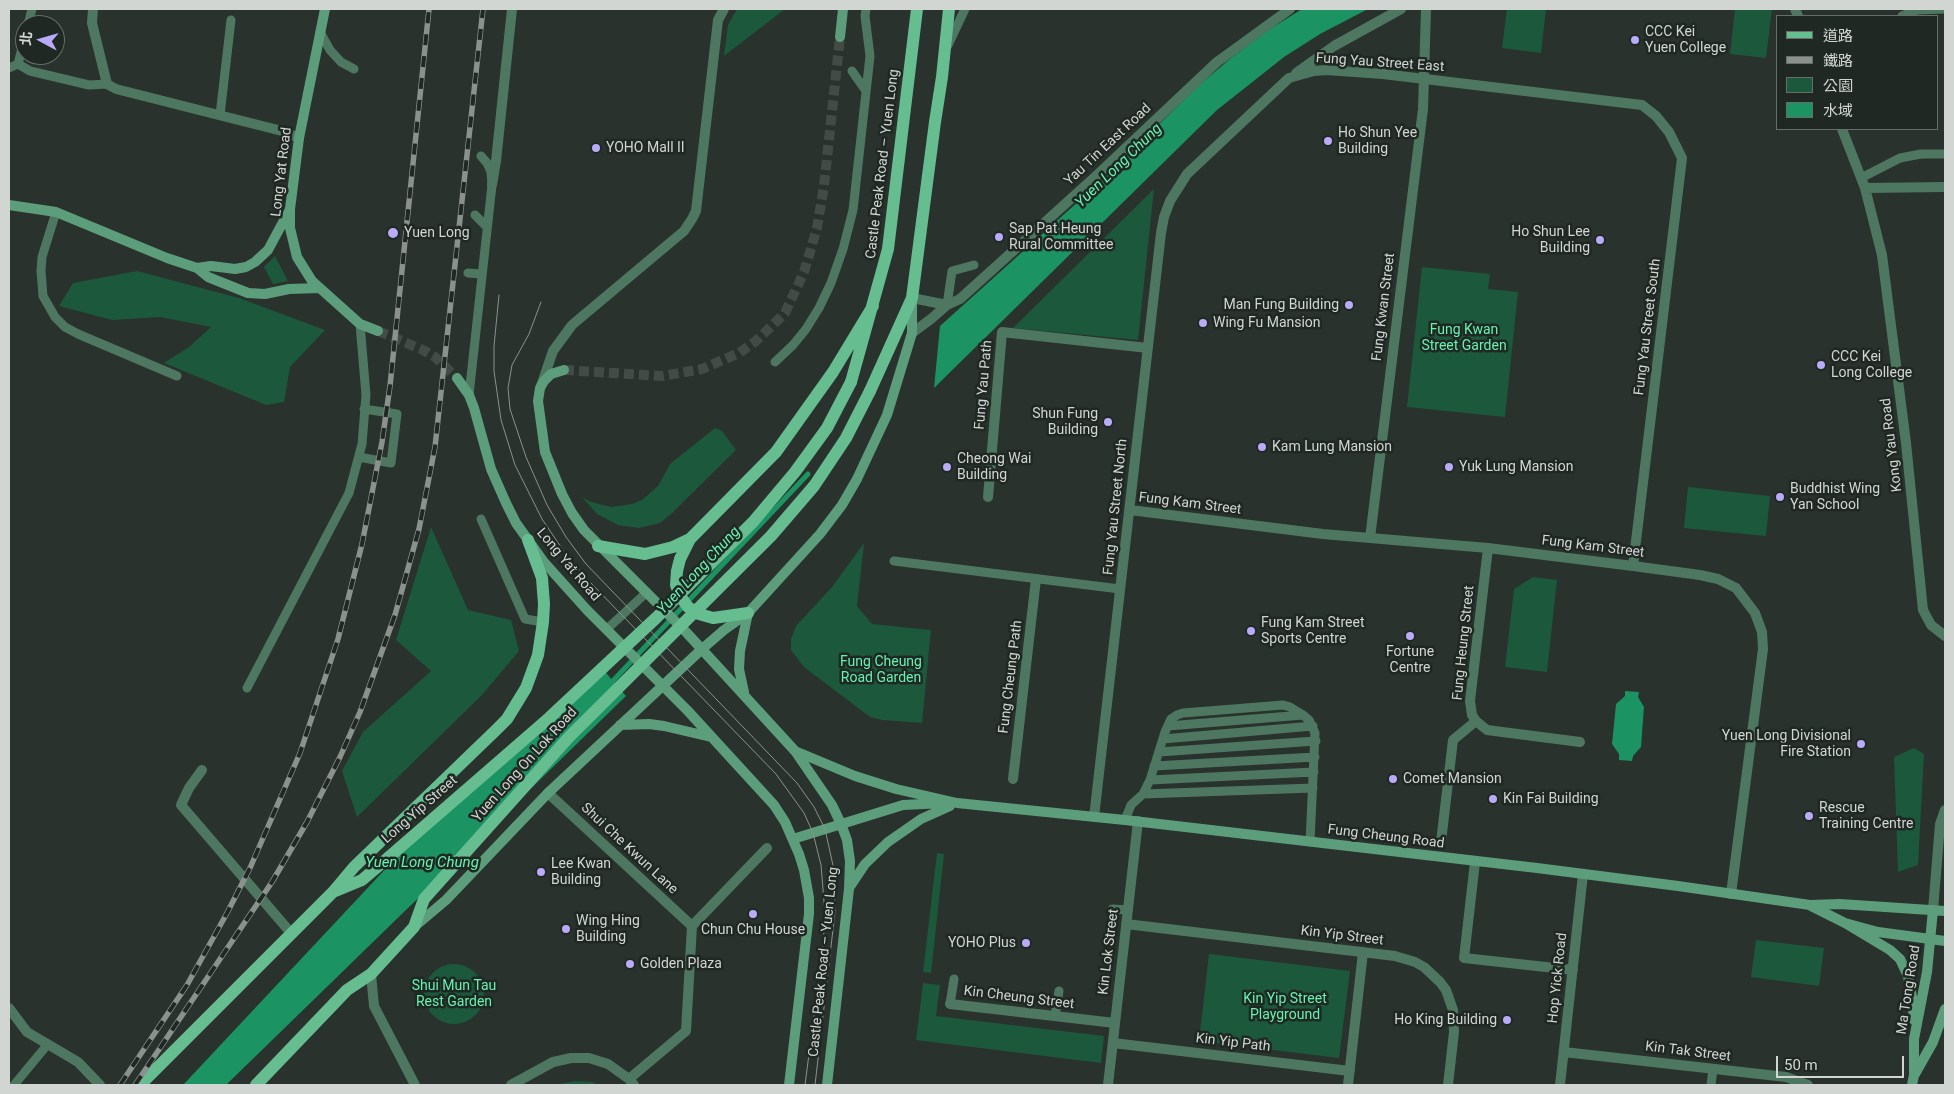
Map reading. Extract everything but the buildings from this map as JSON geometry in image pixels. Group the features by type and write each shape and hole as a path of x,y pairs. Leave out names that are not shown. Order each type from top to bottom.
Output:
{"main road":[{"name":"Castle Peak Road – Yuen Long","path":"656,618 752,522 795,472 827,428 851,382 888,249 917,9"},
{"path":"912,298 949,9"},
{"name":"Yuen Long On Lok Road","path":"256,1085 347,990 371,974 414,927 424,899 569,737 771,536 814,486 846,438 870,391 912,298"},
{"path":"748,613 713,618 700,614 688,607 680,596 676,585 680,559 690,539 776,452 833,372 873,306"},
{"path":"598,546 645,554 673,547 690,539"},
{"path":"333,892 354,867 507,719 526,688 538,655 543,622 542,578 528,540"},
{"name":"Long Yip Street","path":"140,1085 333,892 362,880 549,718 656,618"}],"street":[{"path":"93,9 92,23 107,84 116,89 282,131 299,138"},
{"name":"Long Yat Road","path":"325,9 299,138 290,209 290,228 297,256 306,273 319,288 360,324 378,331"},
{"path":"492,185 512,9"},
{"path":"540,388 553,351 572,325 684,231 692,219 697,203 718,20 724,9"},
{"path":"840,37 843,9"},
{"name":"Yau Tin East Road","path":"912,332 947,305 960,299 1095,177 1217,62 1290,9"},
{"path":"1289,78 1334,46 1401,9"},
{"name":"Fung Kwan Street","path":"1370,538 1423,109 1426,9"},
{"name":"Fung Yau Street East","path":"1170,201 1178,187 1198,162 1289,78 1309,72 1326,70 1424,78 1642,105"},
{"name":"Fung Yau Street South","path":"1634,566 1682,158 1669,132 1656,116 1642,105"},
{"name":"Kong Yau Road","path":"1842,130 1865,188 1882,255 1906,443 1923,610 1931,625 1945,636"},
{"path":"1865,188 1945,187"},
{"name":"Fung Yau Street North","path":"1094,816 1161,233 1170,201"},
{"path":"9,205 56,212 197,268 215,280 248,293 258,294 289,288 319,288"},
{"path":"197,268 211,266 235,269 246,267 255,262 268,250 290,209"},
{"path":"663,685 724,630 748,613 820,534 842,506 887,415 912,332 912,298 947,305"},
{"name":"Fung Yau Path","path":"988,497 1002,332 1148,348"},
{"path":"540,388 551,374 564,370"},
{"name":"Long Yat Road","path":"457,378 468,395 479,422 486,453 509,510 528,540 556,577 607,629"},
{"name":"Castle Peak Road – Yuen Long","path":"540,388 538,401 545,452 572,513 598,546 686,632 795,751 832,805 842,824 847,840 850,861 849,889 827,1085"},
{"name":"Fung Kam Street","path":"1130,510 1324,534 1488,548 1634,566 1718,579 1736,588 1755,613 1762,632 1763,649 1731,894"},
{"name":"Fung Heung Street","path":"1476,721 1470,709 1470,702 1488,548"},
{"name":"Fung Cheung Path","path":"1012,779 1036,579"},
{"name":"Castle Peak Road – Yuen Long","path":"745,696 739,669 740,651 748,613"},
{"name":"Castle Peak Road – Yuen Long","path":"607,629 663,685 774,805 785,822 793,840 808,884 809,906 789,1085"},
{"name":"Yuen Long On Lok Road","path":"414,927 446,900 548,792 663,685"},
{"path":"1441,842 1452,740 1476,721 1487,730 1494,732 1580,742"},
{"path":"620,725 649,724 711,737"},
{"name":"Fung Cheung Road","path":"795,751 855,776 896,789 957,803 1094,816 1583,874 1810,905 1840,904 1945,911"},
{"path":"202,770 189,788 181,805 291,933"},
{"name":"Shui Che Kwun Lane","path":"548,792 692,926"},
{"path":"849,889 866,864 888,842 921,819 957,803"},
{"name":"Fung Cheung Road","path":"793,840 903,806 957,803"},
{"path":"1933,910 1940,824 1945,810"},
{"name":"Kin Lok Street","path":"1108,1085 1138,821"},
{"path":"511,1085 553,1062 571,1058 589,1058 608,1064 631,1082 686,1031 692,926 767,848"},
{"path":"1475,862 1464,958 1573,970"},
{"name":"Hop Yick Road","path":"1560,1085 1583,874"},
{"name":"Fung Cheung Road","path":"1810,905 1845,923 1878,932 1945,941"},
{"name":"Ma Tong Road","path":"1912,1085 1914,1075 1914,1038 1927,972 1933,910"},
{"path":"1845,923 1890,950 1900,959 1908,976 1912,998 1914,1038"},
{"name":"Kin Yip Street","path":"1126,924 1395,956 1415,962 1432,974 1446,990 1452,1005 1454,1021 1448,1085"},
{"path":"1348,1085 1364,952"},
{"path":"371,974 374,1006 415,1085"},
{"name":"Kin Cheung Street","path":"950,1004 1115,1023"},
{"path":"9,1008 27,1032 78,1062 100,1085"},
{"name":"Ma Tong Road","path":"1914,1075 1933,1042 1945,1009"},
{"name":"Kin Yip Path","path":"1112,1043 1350,1071"},
{"name":"Kin Tak Street","path":"1564,1052 1786,1077 1808,1085"}],"lane":[{"path":"945,50 964,9"},
{"path":"1904,15 1917,10 1944,9"},
{"path":"775,362 806,329 819,308 831,284 843,249 853,210 870,56 865,13"},
{"path":"220,115 231,20"},
{"path":"320,32 330,50 342,62 354,69"},
{"path":"20,65 30,71 90,85 107,84"},
{"path":"852,71 866,91"},
{"path":"1861,178 1900,158 1922,154 1945,154"},
{"path":"468,395 492,185 491,172 481,156"},
{"path":"56,212 42,257 40,278 43,296 55,317 65,327 78,334 177,376"},
{"path":"475,216 487,227"},
{"path":"947,305 952,271 974,265"},
{"path":"468,273 481,274"},
{"path":"247,688 349,493 362,444 366,396 360,324"},
{"path":"358,457 391,463 397,414 364,409"},
{"path":"481,519 526,619 543,622"},
{"path":"894,561 1120,589"},
{"path":"607,629 646,593"},
{"path":"1125,820 1131,805 1143,794 1150,780 1171,719 1183,713 1283,705 1297,710 1303,715 1313,726 1316,741 1310,842"},
{"path":"1163,739 1313,726"},
{"path":"1160,752 1316,741"},
{"path":"1154,766 1315,757"},
{"path":"1150,780 1314,772"},
{"path":"1143,794 1313,788"},
{"path":"1112,909 1128,910"},
{"path":"950,1004 954,979"},
{"path":"1056,1016 1059,991"},
{"path":"14,1085 48,1044"},
{"path":"1711,1085 1713,1069"}],"green space":[{"path":"737,9 785,9 724,56 728,25"},
{"path":"1507,9 1546,9 1541,53 1502,48"},
{"path":"1735,9 1772,9 1766,58 1730,54"},
{"path":"1154,189 1138,340 1013,328"},
{"path":"275,256 288,281 273,284 264,267"},
{"name":"Fung Kwan Street Garden","path":"1422,267 1490,274 1488,289 1518,292 1505,417 1407,407"},
{"path":"137,271 239,298 325,330 290,367 284,402 266,405 164,363 189,347 211,327 160,317 112,320 59,306 73,283"},
{"path":"715,428 722,431 736,450 660,523 639,528 618,525 597,514 582,497 591,502 611,507 632,504 642,500 658,486 670,464"},
{"path":"1688,487 1770,496 1766,536 1684,528"},
{"path":"431,527 468,610 511,620 519,651 482,695 357,817 342,771 363,732 431,671 396,640"},
{"name":"Fung Cheung Road Garden","path":"864,543 857,606 872,624 931,630 922,723 882,720 870,717 804,667 791,650 791,639 796,626 832,587"},
{"path":"1533,577 1557,580 1547,672 1505,667 1514,589"},
{"path":"1914,748 1924,754 1918,865 1898,872 1894,757"},
{"path":"937,853 944,854 931,973 923,972"},
{"path":"1756,940 1824,948 1819,986 1751,977"},
{"name":"Kin Yip Street Playground","path":"1209,954 1350,971 1339,1058 1199,1041"},
{"name":"Shui Mun Tau Rest Garden","path":"448,964 460,964 471,969 479,977 484,988 482,1006 471,1019 460,1024 448,1024 437,1019 429,1011 424,1000 424,988 429,977 437,969"},
{"path":"923,983 940,985 936,1016 1104,1036 1101,1063 916,1040"},
{"path":"575,1081 592,1082 599,1085 554,1085"}],"water":[{"name":"Yuen Long Chung","path":"1302,9 1368,9 1320,34 1284,57 1217,110 934,388 940,326 1100,182 1197,87 1267,31"},
{"name":"Yuen Long Chung","path":"601,667 626,696 226,1085 183,1085 391,863"},
{"path":"1625,691 1639,692 1638,697 1644,707 1641,747 1633,756 1632,761 1619,760 1619,754 1612,744 1616,704 1625,696"}],"waterway":[{"name":"Yuen Long Chung","path":"609,685 808,474"}],"tunnel":[{"path":"564,370 662,376 702,369 739,353 756,341 785,313 804,272 817,228 824,186 840,37"},
{"path":"378,331 435,357 457,378"}],"tram line":[{"path":"499,295 494,346 494,371 501,420 515,465 542,519 565,553 588,580 776,774 804,813 813,833 821,865 825,914 823,946 805,1085"},
{"path":"541,302 529,334 512,365 508,388 510,409 526,457 547,505 566,537 586,564 797,783 814,807 825,829 834,870 835,912 815,1085"}],"railway":[{"path":"120,1085 187,985 250,868 300,753 338,639 362,544 382,442 390,386 429,9"},
{"path":"135,1085 272,882 307,822 340,757 360,712 395,615 419,529 435,447 483,9"}],"place":[{"name":"CCC Kei Yuen College","path":"1635,40"},
{"name":"Ho Shun Yee Building","path":"1328,141"},
{"name":"YOHO Mall II","path":"596,148"},
{"name":"Yuen Long","path":"393,233"},
{"name":"Sap Pat Heung Rural Committee","path":"999,237"},
{"name":"Ho Shun Lee Building","path":"1600,240"},
{"name":"Man Fung Building","path":"1349,305"},
{"name":"Wing Fu Mansion","path":"1203,323"},
{"name":"CCC Kei Long College","path":"1821,365"},
{"name":"Shun Fung Building","path":"1108,422"},
{"name":"Kam Lung Mansion","path":"1262,447"},
{"name":"Cheong Wai Building","path":"947,467"},
{"name":"Yuk Lung Mansion","path":"1449,467"},
{"name":"Buddhist Wing Yan School","path":"1780,497"},
{"name":"Fung Kam Street Sports Centre","path":"1251,631"},
{"name":"Fortune Centre","path":"1410,636"},
{"name":"Yuen Long Divisional Fire Station","path":"1861,744"},
{"name":"Comet Mansion","path":"1393,779"},
{"name":"Kin Fai Building","path":"1493,799"},
{"name":"Rescue Training Centre","path":"1809,816"},
{"name":"Lee Kwan Building","path":"541,872"},
{"name":"Chun Chu House","path":"753,914"},
{"name":"Wing Hing Building","path":"566,929"},
{"name":"YOHO Plus","path":"1026,943"},
{"name":"Golden Plaza","path":"630,964"},
{"name":"Ho King Building","path":"1507,1020"}]}
